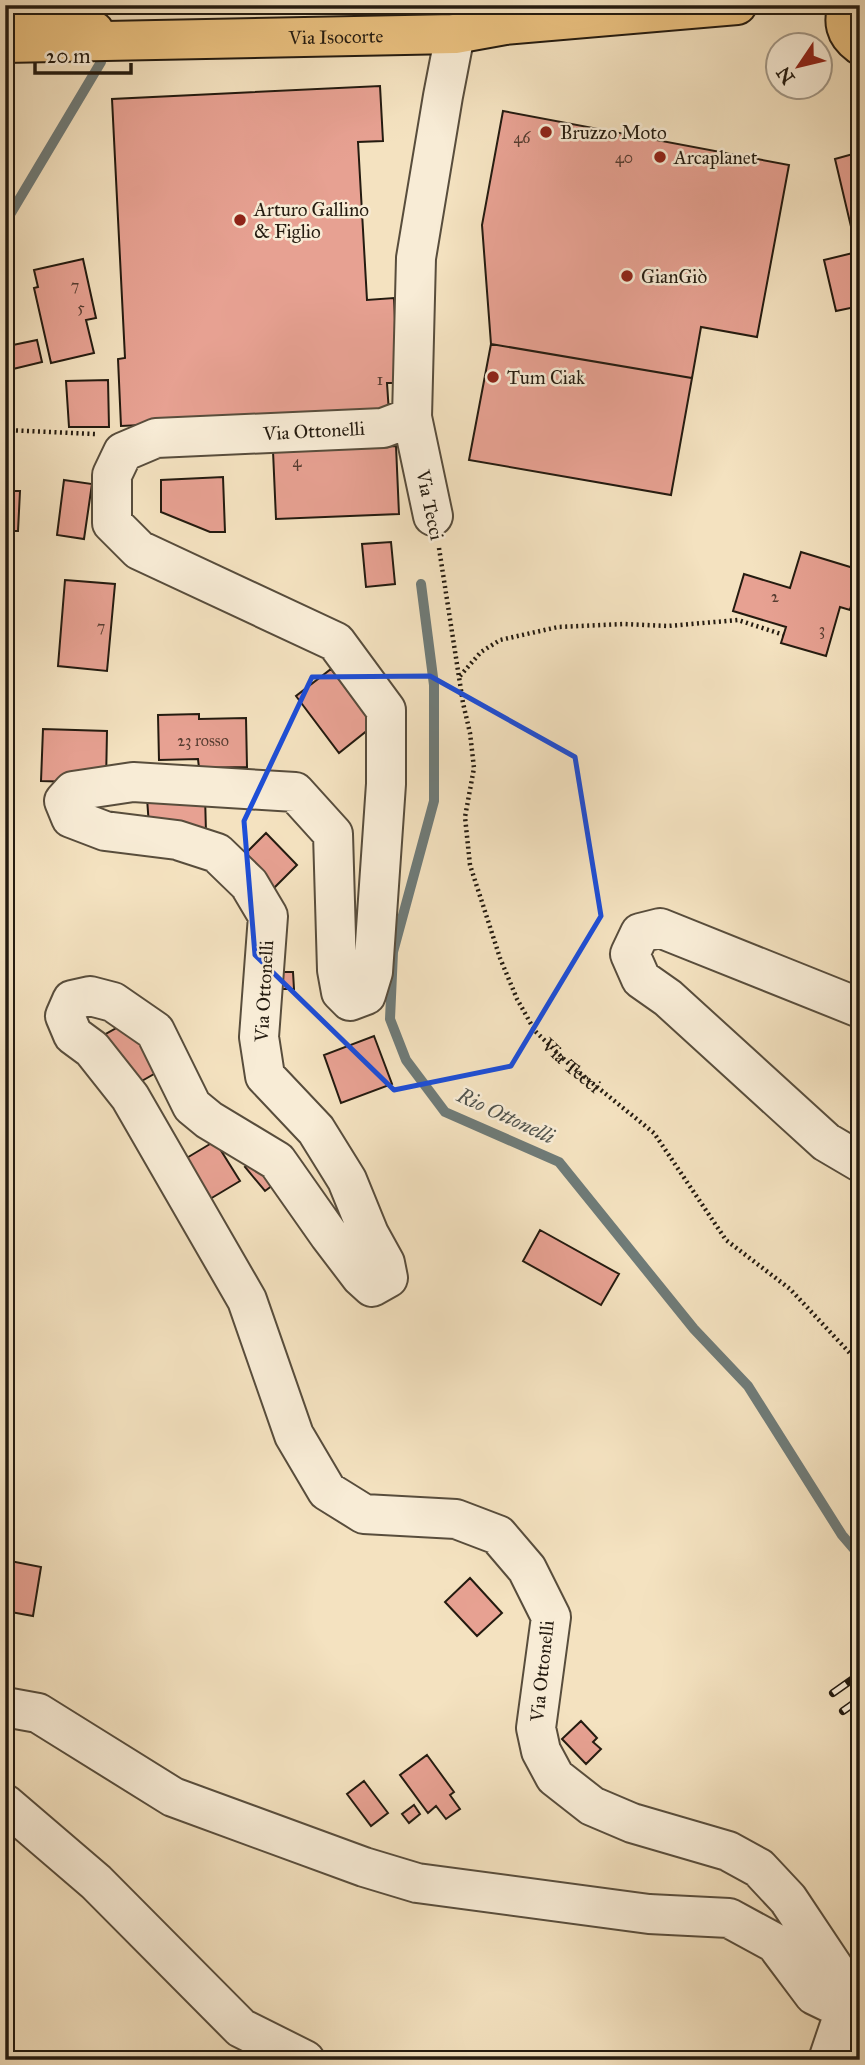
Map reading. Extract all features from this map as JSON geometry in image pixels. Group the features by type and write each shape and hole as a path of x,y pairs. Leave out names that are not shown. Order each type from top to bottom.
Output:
{"main road":[{"path":"8,5 130,41"},
{"name":"Via Isocorte","path":"5,43 455,34 505,25 737,5"}],"street":[{"path":"412,417 416,258 455,34"},
{"name":"Via Ottonelli","path":"412,417 383,428 156,438 123,452 112,475 113,523 139,550 336,642 386,710 386,784 373,972 366,995 351,1001 341,992 337,970 333,834 295,792 133,782 73,791 64,801 71,818 105,831 177,840 217,853 249,884 268,916 259,1037 265,1076 316,1130 347,1180 369,1234 385,1263 388,1278 372,1287 329,1235 277,1161 209,1120 192,1106 155,1031 113,1002 90,996 72,1000 65,1016 72,1035 92,1049 130,1097 247,1300 294,1435 327,1490 364,1514 456,1519 498,1535 527,1569 551,1617 536,1728 541,1751 555,1777 592,1806 632,1824 728,1851 758,1868 788,1899 848,1989 845,2010 828,2060"},
{"name":"Via Tecci","path":"412,417 433,516"},
{"path":"860,1008 660,928 640,933 630,954 641,979 668,998 826,1142 860,1162"},
{"path":"5,1707 38,1713 173,1797 364,1867 417,1883 649,1914 729,1918 775,1943 814,1995 845,2010"},
{"path":"5,1804 96,1882 242,2028 305,2060"}],"path":[{"path":"5,430 113,435 123,452"},
{"name":"Via Tecci","path":"433,516 474,768 465,817 470,865 500,958 517,999 535,1031 570,1065 654,1133 726,1240 790,1289 860,1364"},
{"path":"459,677 481,652 500,640 558,627 624,624 668,626 738,620 784,635"}],"highlighted area":[{"path":"430,676 575,757 601,916 511,1066 394,1090 255,955 244,821 312,677"}],"building":[{"name":"Arturo Gallino & Figlio","path":"380,86 383,141 358,142 367,300 394,298 398,383 387,383 389,413 121,426 118,359 125,358 112,99"},
{"name":"GianGiò","path":"503,111 789,165 757,337 701,327 692,378 491,344 482,225"},
{"path":"860,152 860,306 836,311 824,260 857,252 835,159"},
{"path":"83,259 96,318 86,320 94,353 51,363 34,288 38,287 34,270"},
{"path":"37,340 42,362 13,369 8,346"},
{"path":"491,344 692,378 671,495 469,460"},
{"path":"108,380 109,427 69,427 66,381"},
{"path":"396,446 399,514 276,519 273,451"},
{"path":"223,477 225,532 210,532 161,512 161,480"},
{"path":"64,480 92,484 84,539 57,535"},
{"path":"5,491 20,491 18,531 5,531"},
{"path":"391,542 395,584 366,587 362,544"},
{"path":"801,552 860,570 850,610 840,607 826,656 781,643 786,627 733,611 744,574 790,588"},
{"path":"65,580 115,584 107,671 58,666"},
{"path":"331,669 374,725 339,753 296,696"},
{"path":"199,714 199,719 246,718 247,767 199,768 198,759 159,760 158,715"},
{"path":"43,729 107,731 106,783 41,781"},
{"path":"205,795 206,833 149,826 147,798"},
{"path":"266,833 297,865 274,888 243,856"},
{"path":"275,972 293,972 294,989 274,989"},
{"path":"129,1021 168,1066 133,1086 104,1035"},
{"path":"374,1036 392,1084 341,1103 324,1055"},
{"path":"215,1141 240,1181 205,1202 180,1162"},
{"path":"261,1155 281,1179 265,1191 245,1167"},
{"path":"540,1230 619,1274 601,1305 523,1261"},
{"path":"5,1560 41,1567 33,1616 5,1611"},
{"path":"470,1578 502,1613 477,1636 445,1602"},
{"path":"581,1721 597,1738 593,1742 601,1749 586,1764 562,1739"},
{"path":"427,1755 454,1792 450,1795 460,1809 446,1819 436,1806 428,1813 400,1775"},
{"path":"364,1781 388,1813 371,1826 347,1794"},
{"path":"414,1805 420,1814 409,1823 402,1814"}],"waterway":[{"path":"5,223 101,62"},
{"name":"Rio Ottonelli","path":"421,584 434,685 434,801 393,952 390,1019 406,1060 445,1112 559,1162 694,1329 748,1386 842,1535 860,1556"}],"railway":[{"path":"833,1693 860,1674"},
{"path":"843,1711 860,1699"}],"place":[{"name":"Bruzzo Moto","path":"546,132"},
{"name":"Arcaplanet","path":"660,157"},
{"name":"Arturo Gallino & Figlio","path":"240,220"},
{"name":"GianGiò","path":"627,276"},
{"name":"Tum Ciak","path":"493,377"}]}
